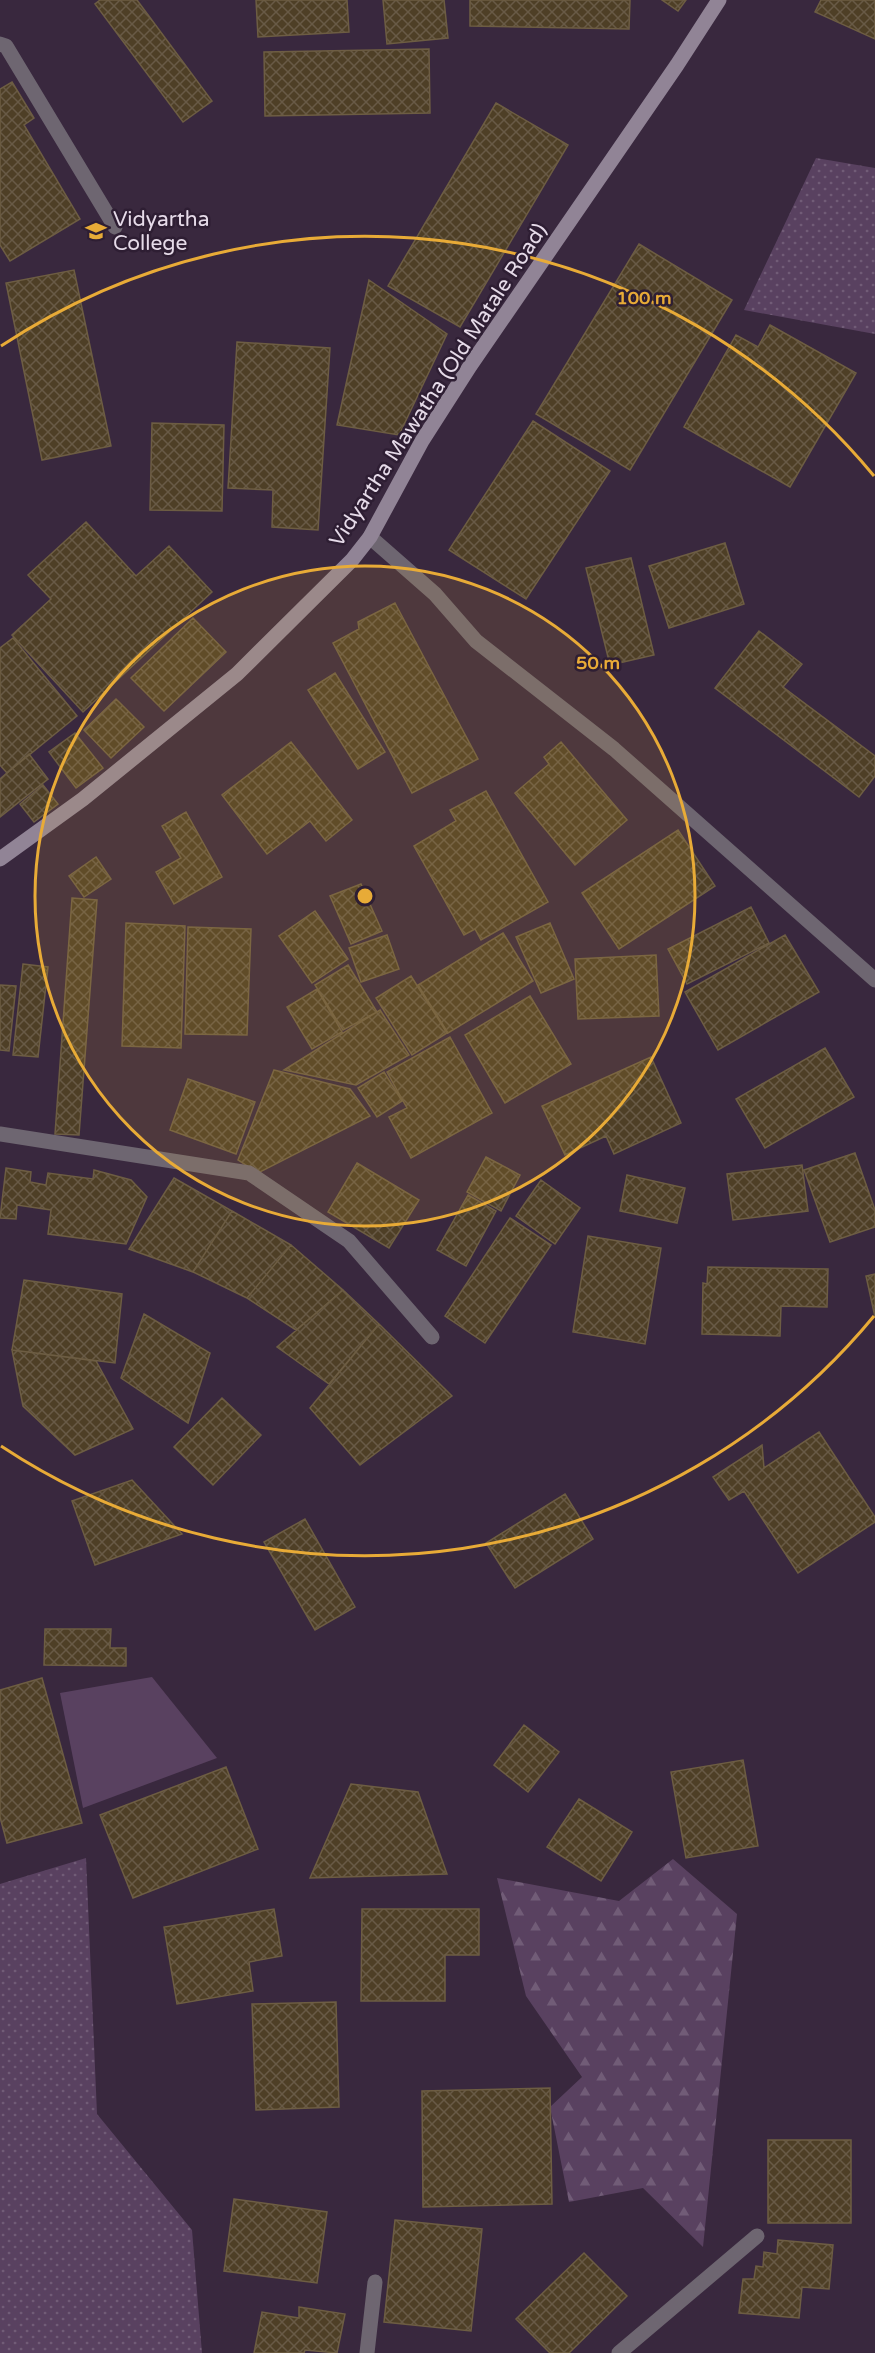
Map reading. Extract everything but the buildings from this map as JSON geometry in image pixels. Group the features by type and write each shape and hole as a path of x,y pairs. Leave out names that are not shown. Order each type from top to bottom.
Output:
{"street":[{"name":"Vidyartha Mawatha (Old Matale Road)","path":"0,859 83,799 237,674 352,560 370,537 422,441 470,366 677,65 718,0"},
{"path":"0,45 6,46 115,227"},
{"path":"370,537 435,594 476,641 614,749 875,980"},
{"path":"0,1134 249,1173 349,1241 432,1337"},
{"path":"619,2353 757,2236"},
{"path":"367,2353 375,2282"}],"green space":[{"path":"816,158 875,168 875,334 744,310"},
{"path":"152,1677 217,1758 83,1808 60,1693"},
{"path":"86,1858 97,2114 192,2230 202,2353 0,2353 0,1884"},
{"path":"673,1859 737,1914 703,2247 643,2188 569,2202 550,2107 582,2077 526,1996 497,1878 619,1901"}],"place":[{"name":"Vidyartha College","path":"96,231"}]}
